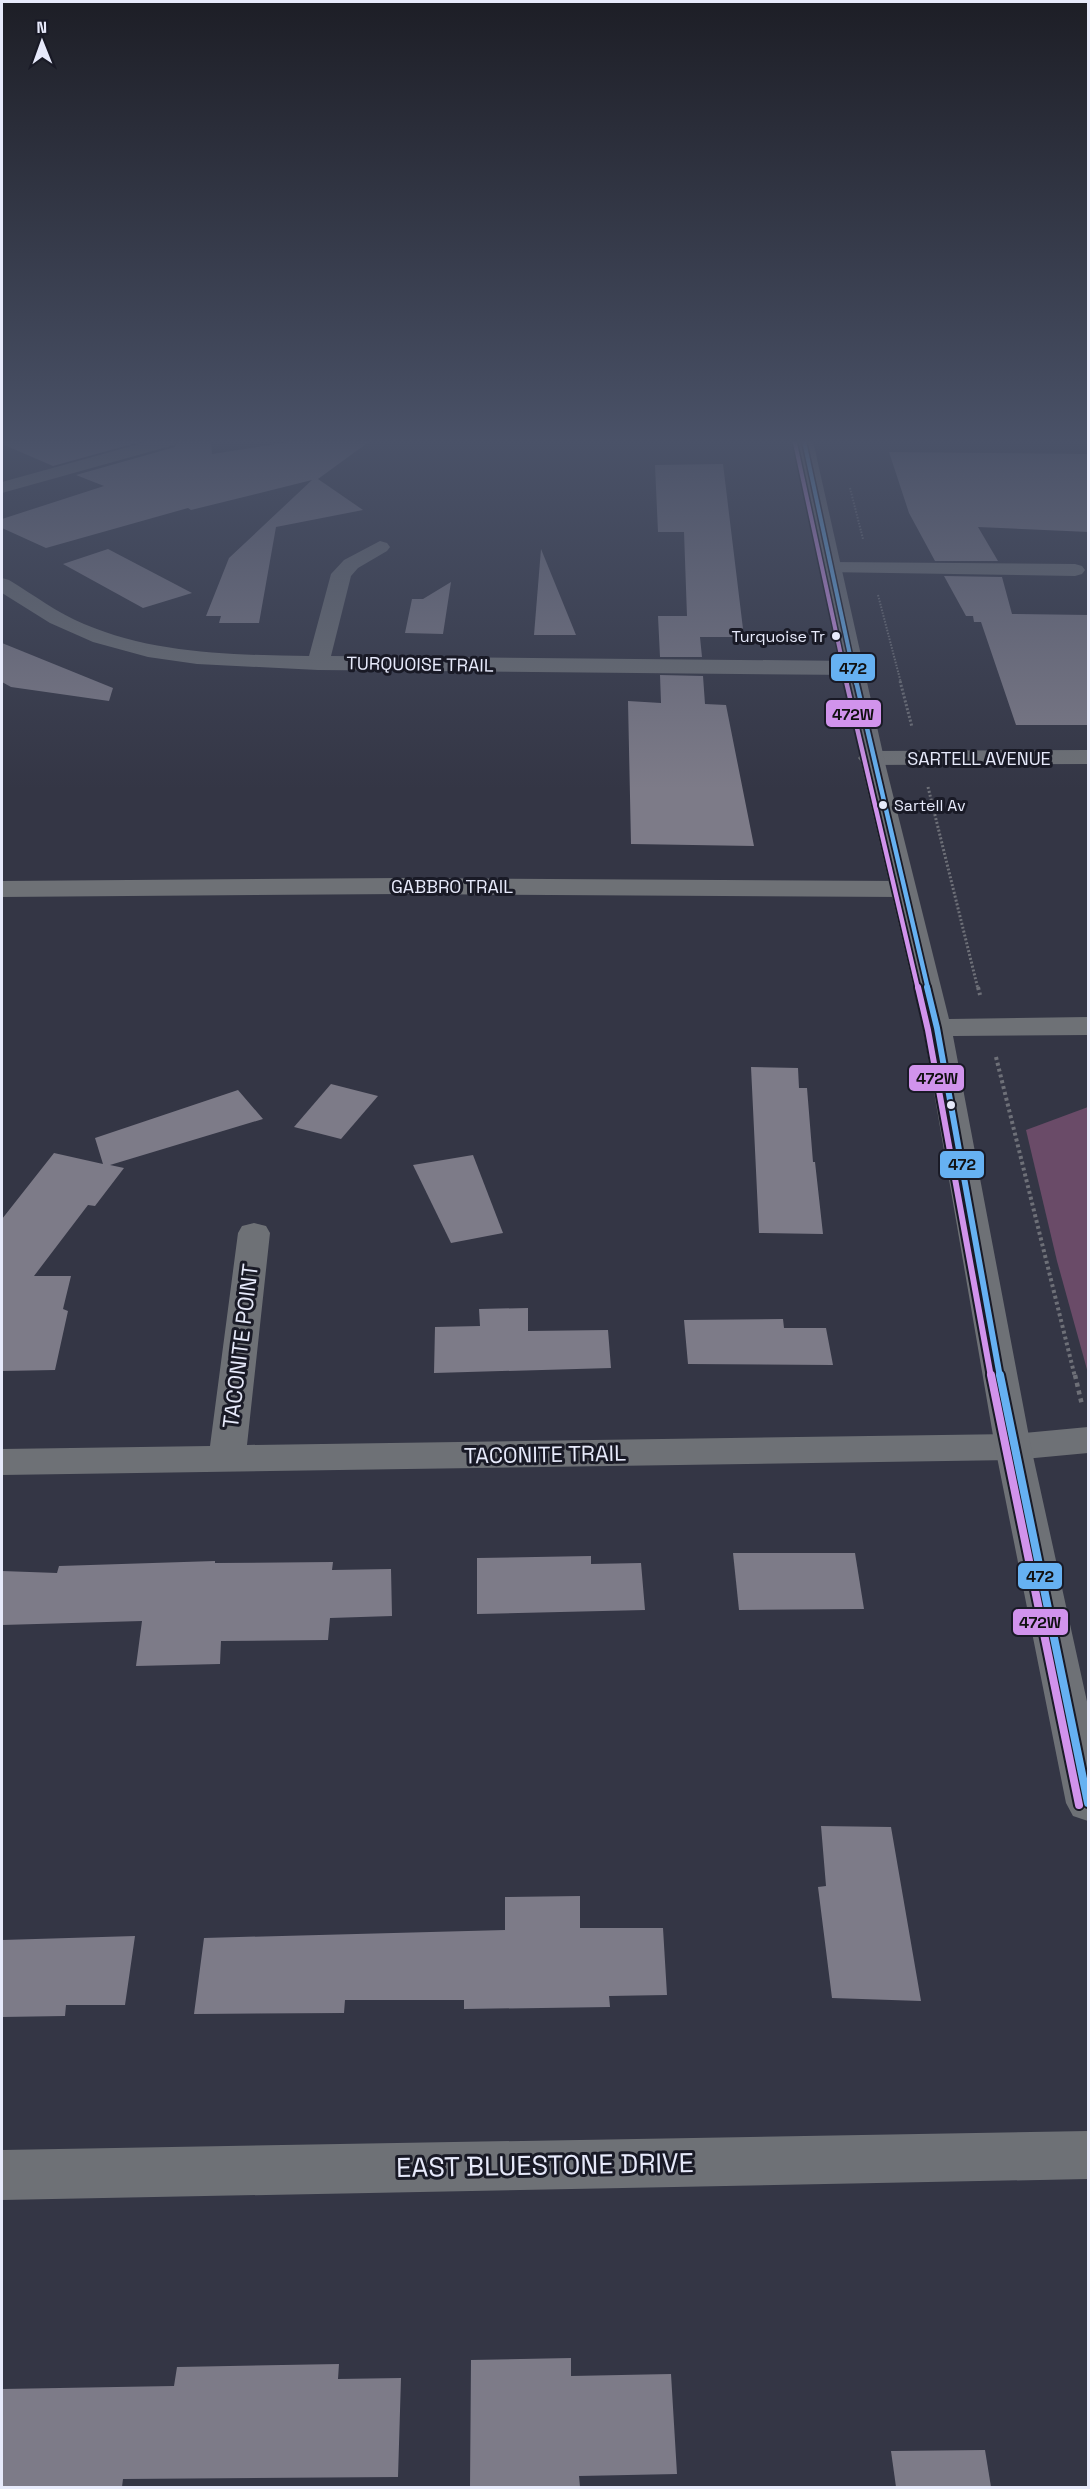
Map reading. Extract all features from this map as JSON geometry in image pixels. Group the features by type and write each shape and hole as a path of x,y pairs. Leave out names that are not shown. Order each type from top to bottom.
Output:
{"street":[{"path":"318,663 341,574 363,557"},
{"path":"830,557 867,728 870,758 886,814 922,977 937,1028 1013,1447 1089,1803"},
{"path":"832,568 1075,570"},
{"name":"TURQUOISE TRAIL","path":"2,584 76,628 143,649 204,658 318,663 854,668"},
{"path":"2,610 31,602"},
{"name":"SARTELL AVENUE","path":"870,758 1089,757"},
{"name":"GABBRO TRAIL","path":"2,889 401,886 902,889"},
{"path":"937,1028 1089,1026"},
{"name":"TACONITE POINT","path":"227,1459 254,1233"},
{"name":"TACONITE TRAIL","path":"2,1462 1013,1447 1086,1423"},
{"name":"EAST BLUESTONE DRIVE","path":"2,2175 1089,2155"}],"path":[{"path":"868,557 1086,1423"}],"shaded area":[{"path":"1088,1107 1088,1373 1057,1261 1026,1130"}],"building":[{"path":"84,557 124,557 192,593 143,608 63,564"},
{"path":"271,557 259,623 219,623 221,616 206,616 229,558"},
{"path":"540,557 544,557 576,635 534,635"},
{"path":"685,557 734,557 744,637 700,637 702,657 660,657 658,616 687,616"},
{"path":"933,557 996,557 998,561 935,561"},
{"path":"944,576 1002,577 1012,614 1089,615 1089,725 1016,725 981,622 974,622 973,616 966,616"},
{"path":"451,582 443,634 405,633 412,599 423,599"},
{"path":"2,643 113,688 109,701 11,687 2,682"},
{"path":"660,675 703,676 705,704 726,705 754,846 631,844 628,701 661,703"},
{"path":"751,1067 798,1068 799,1088 807,1088 813,1162 815,1162 823,1234 759,1233"},
{"path":"331,1084 378,1096 341,1139 294,1127"},
{"path":"238,1090 263,1119 110,1165 124,1168 95,1206 88,1205 34,1276 71,1276 63,1309 68,1311 55,1370 2,1371 2,1219 54,1153 103,1164 95,1138"},
{"path":"473,1155 503,1233 451,1243 413,1165"},
{"path":"528,1308 528,1331 608,1330 611,1368 434,1373 435,1327 480,1326 479,1309"},
{"path":"783,1319 784,1328 826,1328 833,1365 688,1364 684,1320"},
{"path":"733,1553 855,1553 864,1609 739,1610"},
{"path":"591,1556 591,1564 641,1563 645,1610 477,1614 477,1558"},
{"path":"215,1561 215,1563 333,1562 332,1570 391,1569 392,1616 330,1618 328,1640 221,1641 220,1664 136,1666 142,1621 2,1625 2,1571 57,1573 59,1566"},
{"path":"821,1826 891,1827 921,2001 832,1998 818,1887 826,1886"},
{"path":"580,1896 580,1928 663,1928 667,1995 609,1996 610,2007 464,2009 464,2000 345,2000 344,2013 194,2014 204,1938 505,1930 505,1897"},
{"path":"135,1936 125,2005 66,2005 65,2016 2,2017 2,1940"},
{"path":"571,2358 571,2376 671,2374 677,2474 579,2476 580,2487 470,2487 471,2360"},
{"path":"339,2364 338,2379 401,2378 398,2477 123,2479 122,2487 2,2486 2,2389 174,2386 177,2367"},
{"path":"985,2450 991,2487 896,2487 891,2451"}],"transit line":[{"name":"472W","path":"820,557 865,769 928,1030 1004,1449 1079,1805"},
{"name":"472","path":"829,557 874,767 937,1028 1013,1447 1088,1803"}],"place":[{"name":"Turquoise Tr","path":"836,636"},
{"name":"Sartell Av","path":"883,805"}]}
